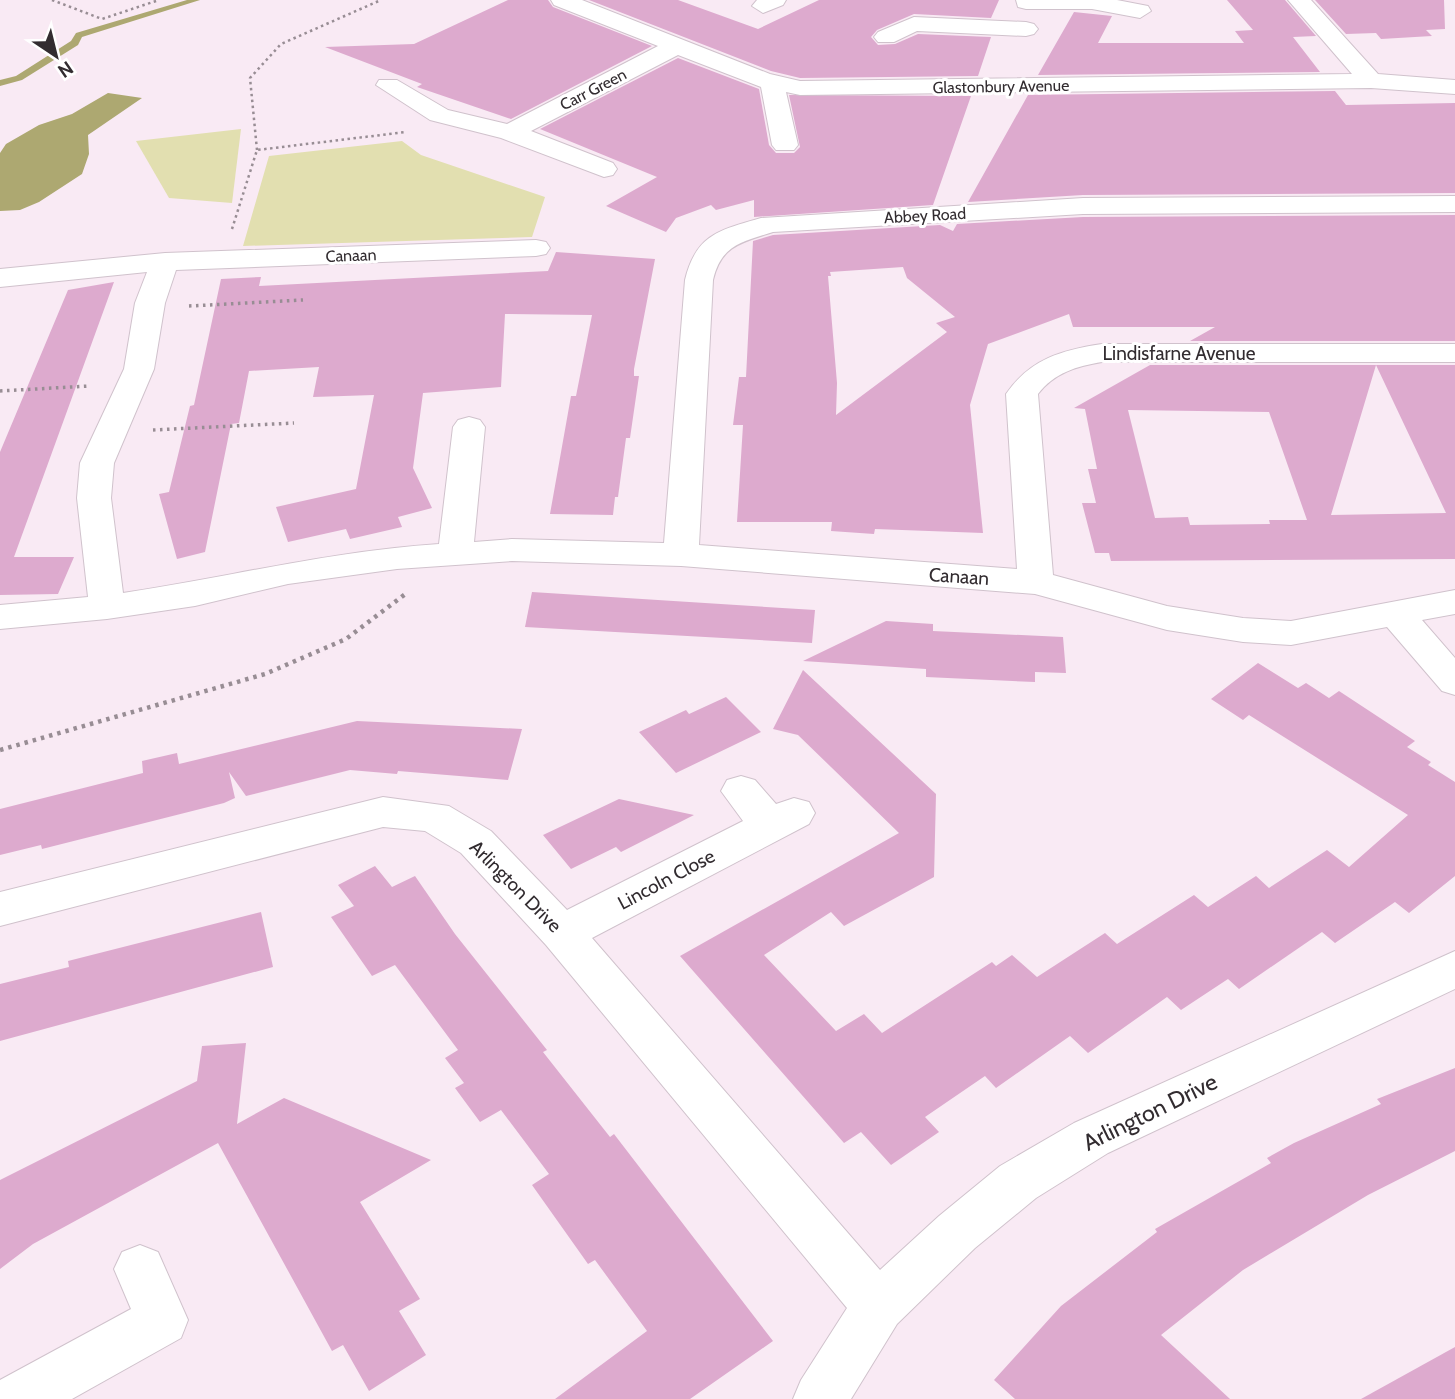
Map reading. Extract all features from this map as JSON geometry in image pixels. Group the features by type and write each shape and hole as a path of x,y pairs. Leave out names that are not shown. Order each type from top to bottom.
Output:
{"street":[{"name":"Glastonbury Avenue","path":"562,0 772,82 800,88 1371,81 1455,88"},
{"path":"1299,0 1371,81"},
{"path":"1023,85 1025,1 1093,2 1140,11"},
{"path":"886,37 914,24 1026,29"},
{"name":"Carr Green","path":"510,132 677,46"},
{"path":"772,82 785,145"},
{"path":"388,85 439,115 510,132 604,169"},
{"name":"Abbey Road","path":"681,555 699,280 704,258 728,237 772,224 1083,206 1455,204"},
{"name":"Canaan","path":"0,278 165,262 536,248"},
{"path":"107,607 94,498 97,463 139,369 149,308 165,262"},
{"name":"Lindisfarne Avenue","path":"1036,582 1021,394 1031,380 1047,366 1102,353 1455,353"},
{"path":"455,553 469,428"},
{"name":"Canaan","path":"0,617 107,607 195,594 288,573 455,553 512,550 681,555 1036,582 1167,618 1243,631 1291,633 1455,603"},
{"path":"1395,613 1455,682"},
{"name":"Lincoln Close","path":"562,933 782,819 741,791"},
{"name":"Arlington Drive","path":"0,909 383,812 434,817 476,842 562,933 878,1306"},
{"name":"Arlington Drive","path":"820,1399 878,1306 957,1232 1018,1182 1091,1138 1455,969"},
{"path":"19,1399 162,1320 140,1269"}],"path":[{"path":"52,0 102,19 159,0"},
{"path":"222,260 257,150 250,78 281,44 381,0"},
{"path":"257,150 477,124"},
{"path":"149,308 303,300"},
{"path":"0,391 132,384"},
{"path":"110,433 294,423"},
{"path":"0,750 265,674 346,639 414,587"}],"shaded area":[{"path":"108,93 142,98 88,135 89,154 82,174 39,202 20,210 0,211 0,153 6,144 39,125 72,114"},
{"path":"241,129 232,203 169,198 136,141"},
{"path":"402,141 421,155 545,197 532,237 243,246 269,156"}],"building":[{"path":"508,0 548,0 553,7 652,46 511,119 417,87 422,84 325,47 414,44"},
{"path":"589,0 678,0 758,29 819,0 999,0 991,18 914,14 877,30 871,37 878,45 895,44 918,34 991,37 978,76 800,78 771,71"},
{"path":"1227,0 1285,0 1316,36 1293,37 1320,72 1038,75 1074,12 1112,16 1098,43 1244,43 1235,31 1253,30"},
{"path":"1315,0 1444,0 1445,29 1426,30 1432,36 1381,39 1376,33 1346,34"},
{"path":"678,58 759,89 769,145 776,153 794,153 800,147 789,95 971,96 933,205 754,217 754,200 716,210 711,205 676,218 666,232 606,206 657,177 540,129"},
{"path":"1335,91 1346,105 1455,103 1455,193 1083,195 968,202 1028,95"},
{"path":"1455,215 1455,341 1190,341 1215,327 1073,327 1069,314 988,344 970,405 983,533 875,529 874,534 831,531 832,522 737,522 743,425 733,425 739,377 746,377 753,241 773,235 940,225 953,231 957,224 1083,217","holes":["903,267 907,278 955,317 936,323 947,332 836,415 837,383 828,276 831,276 830,272"]},
{"path":"556,252 655,259 634,369 634,376 639,376 630,438 626,438 613,515 550,514 571,396 576,396 592,315 505,314 501,387 423,393 413,468 432,508 398,517 402,527 350,539 346,529 288,542 276,507 356,489 374,395 313,397 319,367 249,371 239,423 231,424 205,552 177,559 159,494 169,492 190,406 194,405 221,279 261,277 259,286 548,271"},
{"path":"114,282 14,557 74,557 58,594 0,595 0,452 68,290"},
{"path":"1150,365 1376,365 1455,365 1455,559 1111,561 1109,553 1095,553 1082,503 1096,503 1088,469 1097,469 1085,409 1074,408","holes":["1376,365 1446,513 1331,515","1128,410 1269,412 1307,520 1269,520 1270,524 1190,525 1188,517 1155,518"]},
{"path":"532,592 815,610 812,643 525,627"},
{"path":"886,621 933,624 933,631 1063,637 1066,673 1035,672 1035,682 926,677 926,669 803,661"},
{"path":"1258,663 1298,688 1306,683 1329,698 1339,691 1415,741 1407,747 1431,762 1428,765 1455,782 1455,876 1409,913 1395,902 1335,943 1322,932 1239,989 1228,979 1181,1010 1167,997 1088,1053 1070,1036 996,1088 985,1076 925,1117 939,1132 891,1165 861,1132 844,1143 680,956 899,833 798,735 773,729 803,670 936,794 934,877 844,926 831,912 764,955 836,1031 864,1014 882,1033 992,962 996,966 1012,955 1037,977 1105,933 1117,944 1194,895 1208,907 1256,876 1269,888 1327,850 1349,867 1408,815 1249,715 1243,720 1211,699"},
{"path":"726,697 761,732 676,773 639,732 686,710 689,714"},
{"path":"357,721 522,729 508,780 350,770 246,796 229,772 235,798 224,803 42,849 41,845 0,855 0,809 143,773 142,761 177,753 179,764"},
{"path":"619,799 694,815 621,852 616,847 571,869 543,835"},
{"path":"375,866 392,887 415,876 455,934 547,1050 543,1052 610,1137 614,1134 773,1341 690,1399 555,1399 647,1331 595,1260 588,1264 532,1185 549,1174 501,1110 480,1122 455,1088 464,1083 445,1058 458,1050 395,965 372,976 331,917 354,906 338,885"},
{"path":"261,912 273,967 0,1041 0,984 69,967 68,961"},
{"path":"246,1043 237,1124 284,1098 431,1160 360,1202 420,1299 399,1311 426,1355 369,1391 343,1345 332,1351 218,1143 33,1244 0,1269 0,1180 197,1081 202,1046"},
{"path":"1455,1068 1455,1151 1368,1195 1243,1270 1161,1335 1230,1399 1015,1399 994,1380 1061,1306 1157,1232 1155,1229 1271,1163 1267,1158 1294,1143 1381,1104 1377,1099"},
{"path":"1455,1347 1455,1399 1361,1399"}],"waterway":[{"path":"0,83 19,78 75,43 79,35 196,0"}]}
